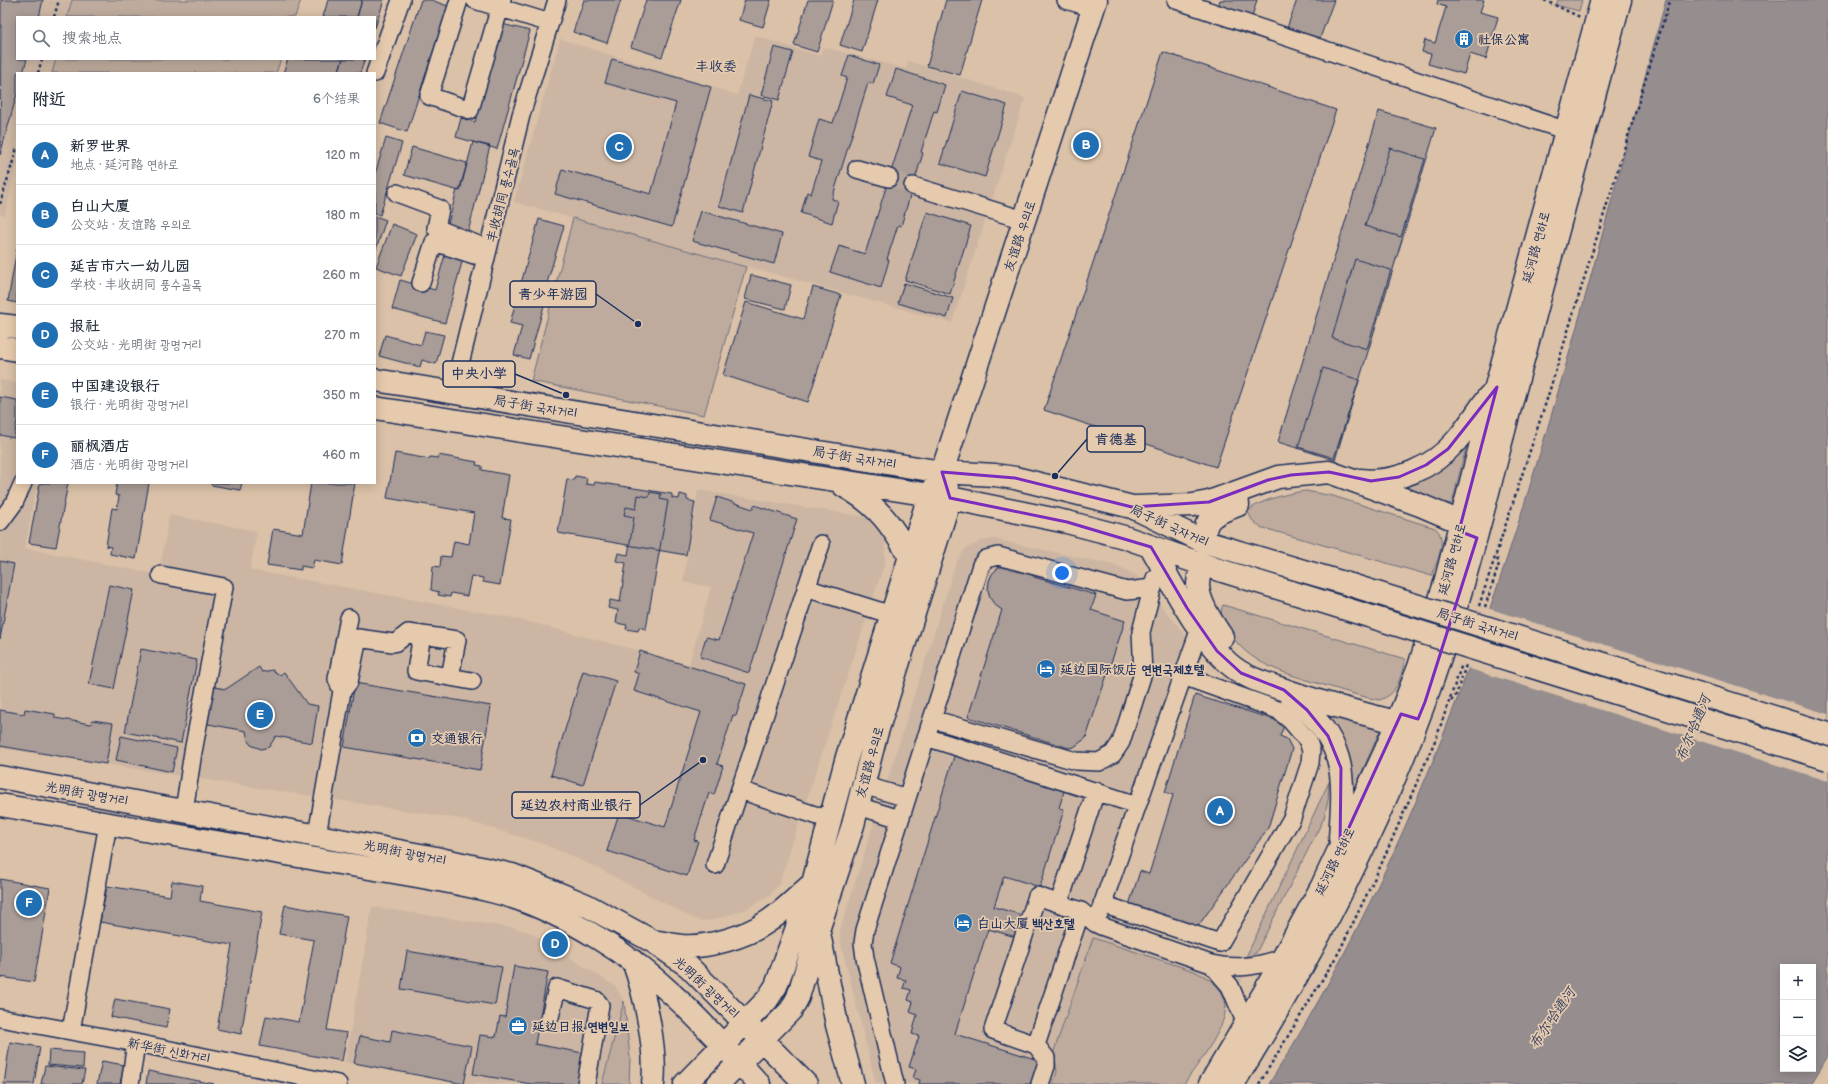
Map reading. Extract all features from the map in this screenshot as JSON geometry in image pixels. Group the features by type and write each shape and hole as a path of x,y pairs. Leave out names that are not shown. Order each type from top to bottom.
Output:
{"main road":[{"name":"延河路 연하로","path":"1233,1084 1295,980 1354,869 1408,721 1463,586 1469,530 1497,386 1602,0"},
{"name":"延河路 연하로","path":"1469,530 1512,400 1620,0"},
{"name":"友谊路 우의로","path":"718,1084 791,1010 798,998 818,930 853,825 864,785 939,497 942,472 1095,4"},
{"path":"0,325 16,327"},
{"path":"0,347 16,350"},
{"name":"局子街 국자거리","path":"376,380 942,472 995,475 1015,478 1132,507 1205,542 1351,585 1828,734"},
{"path":"1349,479 1371,481 1399,477 1414,472 1432,462 1456,442 1497,386"},
{"name":"局子街 국자거리","path":"376,408 830,479 939,497 1067,522 1124,537 1202,564 1828,759"},
{"path":"1132,507 1193,505 1209,502 1268,480 1291,475 1329,472 1420,505 1469,530"},
{"path":"830,479 861,496 872,504 893,529 910,557"},
{"path":"1205,542 1206,526 1209,519 1216,514 1282,489 1298,486 1319,486 1332,488 1469,530"},
{"name":"友谊路 우의로","path":"685,1084 745,1024 767,1000 776,986 813,883 847,757 910,557 939,497"},
{"path":"1151,547 1200,628 1217,651 1241,673 1252,680 1284,690 1408,721"},
{"path":"1202,564 1198,585 1200,597 1213,624 1223,640 1246,662 1256,668 1306,688 1408,721"},
{"path":"1284,690 1320,723 1336,750 1341,768 1342,784 1340,847"},
{"name":"延河路 연하로","path":"1210,1084 1283,958 1365,798 1408,721"},
{"name":"光明街 광명거리","path":"0,777 431,856 512,875 586,906 654,942 688,966 806,1084"},
{"name":"光明街 광명거리","path":"0,805 496,892 525,902 597,937 634,961 673,994 759,1084"},
{"path":"654,942 682,946 697,946 715,943 750,932 767,923 813,883"},
{"path":"818,930 837,1025 852,1084"},
{"path":"634,961 640,979 652,1044 654,1075 653,1084"}],"street":[{"path":"375,72 401,0"},
{"path":"459,0 429,96 470,110 501,4"},
{"path":"475,0 501,4 550,23"},
{"name":"丰收胡同 풍수골목","path":"453,392 521,114 557,0"},
{"path":"1066,0 1095,4"},
{"path":"1176,0 1567,131"},
{"path":"857,169 889,178"},
{"path":"913,186 1024,220"},
{"path":"397,193 440,209 436,228 487,254"},
{"path":"421,283 434,242 487,254"},
{"path":"0,522 14,504 23,484"},
{"path":"715,866 820,544"},
{"path":"932,718 1076,761 1092,763 1105,759 1113,754 1121,742 1143,673 1141,632 1156,571 1151,547"},
{"path":"896,1084 865,958 863,943 865,930 980,565 986,559 998,556 1127,591 1153,588"},
{"path":"161,576 224,587 193,752 184,811"},
{"path":"1127,591 1147,610"},
{"path":"805,592 890,619"},
{"path":"342,691 337,680 349,618"},
{"path":"1096,923 1200,628"},
{"path":"316,835 342,691 349,682 358,638 393,643 397,642 408,633 457,640 450,677"},
{"path":"422,636 416,671 472,681"},
{"path":"1102,904 1220,943 1292,818 1310,762 1311,752 1308,741 1292,721 1278,710 1183,676"},
{"path":"926,737 1137,805"},
{"path":"742,784 831,815"},
{"path":"864,785 907,798"},
{"path":"1059,903 1096,792"},
{"path":"858,806 900,819"},
{"path":"72,1031 108,824"},
{"path":"1040,1084 1046,1066 1046,1058 1036,1045 992,1030 1037,896 1081,911 1096,923 1211,964 1228,967 1249,967 1283,958"},
{"path":"1036,1045 1081,911"},
{"path":"1211,964 1230,986 1246,1024"},
{"path":"550,1017 557,988 596,1000 600,1005 586,1084"},
{"name":"新华街 신화거리","path":"0,1018 136,1043 338,1084"},
{"path":"130,1084 136,1043"}],"path":[{"path":"54,16 59,0"},
{"path":"1544,0 1582,18"},
{"path":"1478,608 1547,399 1670,0"},
{"path":"38,72 42,60"},
{"path":"0,204 16,151"},
{"path":"1450,701 1462,663"}],"highlighted area":[{"path":"1497,387 1459,531 1477,538 1425,702 1418,719 1401,714 1340,847 1341,768 1328,736 1307,710 1284,690 1241,673 1217,651 1187,608 1151,547 1067,522 950,498 942,472 1015,478 1132,507 1209,502 1268,480 1291,475 1329,472 1371,481 1399,477 1426,465 1448,449"}],"shaded area":[{"path":"0,0 301,0 295,16 16,16 16,60 281,60 276,72 16,72 16,167 5,216 0,214"},
{"path":"72,0 301,0 295,16 67,16"},
{"path":"1558,0 1582,0 1579,11 1556,5"},
{"path":"755,36 820,56 823,47 906,69 908,61 1025,98 952,323 514,202 560,39 737,95"},
{"path":"56,60 281,60 276,72 52,72"},
{"path":"573,218 746,267 704,415 531,381"},
{"path":"0,380 16,383 16,484 37,484 25,548 159,575 169,515 257,531 250,570 514,618 689,664 711,587 683,582 698,490 866,517 877,524 885,539 885,562 779,884 771,894 747,909 713,920 702,921 692,918 594,866 541,843 460,819 0,748"},
{"path":"1469,435 1452,504 1431,500 1384,485"},
{"path":"1306,491 1333,496 1435,528 1441,538 1441,544 1432,576 1260,527 1252,520 1248,512 1258,504 1266,501 1292,493"},
{"path":"994,539 1118,566 1128,571 1137,576 1186,636 1139,775 1104,922 1233,963 1248,961 1256,953 1224,1016 1225,1008 1223,994 1214,983 1054,1051 1057,1072 1053,1084 876,1084 841,944 840,930 956,563 965,549 981,541"},
{"path":"1223,605 1405,659 1398,684 1391,694 1379,700 1353,694 1270,667 1257,660 1235,641 1221,614"},
{"path":"1316,705 1382,726 1351,797"},
{"path":"1329,782 1328,800 1324,818 1256,953 1246,957"},
{"path":"372,907 515,928 529,932 615,986 624,1001 602,1084 464,1084 345,1062"},
{"path":"1093,938 1194,971 1208,979 1220,990 1225,1000 1223,1020 1212,1044 1184,1084 1053,1084 1057,1072 1054,1051"},
{"path":"624,1001 630,1057 629,1084 602,1084"}],"water":[{"name":"布尔哈通河","path":"1666,0 1828,0 1828,1056 1811,1084 1269,1084 1341,959 1404,829 1459,695 1507,558 1550,419"}],"pier":[{"path":"1487,608 1828,714 1828,781 1467,668"}],"building":[{"path":"1,0 43,0 39,16 16,16 16,60 27,60 23,72 16,72 16,98 0,155"},
{"path":"328,0 362,0 357,16 323,16"},
{"path":"362,0 384,0 376,25 376,16 357,16"},
{"path":"421,0 431,0 448,6 407,132 380,123"},
{"path":"584,0 621,0 607,43 573,32"},
{"path":"646,0 681,0 662,57 631,47"},
{"path":"745,0 771,0 763,27 739,20"},
{"path":"808,0 833,0 817,52 794,45"},
{"path":"854,0 878,0 862,52 840,45"},
{"path":"946,0 982,0 960,75 927,66"},
{"path":"1220,0 1257,0 1252,17 1218,7"},
{"path":"1297,0 1334,0 1320,38 1287,28"},
{"name":"社保公寓","path":"1438,0 1484,0 1480,12 1498,17 1486,59 1470,54 1464,74 1428,64 1431,54 1422,52 1425,40 1435,43 1446,7 1437,4"},
{"path":"502,24 530,31 497,149 456,137 461,118 475,122"},
{"path":"774,47 793,52 779,100 761,95"},
{"path":"1163,52 1336,110 1216,467 1044,410"},
{"path":"849,55 879,65 873,84 868,83 832,199 838,201 832,223 801,213 807,192 811,194 821,161 808,157 819,119 833,123 847,78 842,76"},
{"path":"612,59 711,87 672,227 555,194 562,169 651,194 676,103 605,83"},
{"path":"288,60 343,60 338,72 283,72"},
{"path":"343,60 365,60 360,72 338,72"},
{"path":"896,69 945,85 937,112 934,111 921,152 923,153 901,226 898,225 887,259 889,260 881,288 830,272 839,246 865,254 912,105 887,97"},
{"path":"962,91 1007,105 985,177 940,163"},
{"path":"749,95 773,101 743,213 719,206"},
{"path":"1379,111 1436,128 1335,460 1278,442"},
{"path":"386,138 402,143 380,215 376,213 376,171"},
{"path":"473,142 490,146 468,232 447,227 457,190 460,191"},
{"path":"412,147 467,163 459,191 404,175"},
{"path":"1390,148 1425,159 1401,237 1365,226"},
{"path":"701,211 782,234 774,264 692,241"},
{"path":"927,212 971,226 950,294 905,280"},
{"path":"376,216 386,220 376,249"},
{"path":"539,219 564,226 547,283 550,284 529,359 514,355 522,326 510,323"},
{"path":"392,224 417,234 401,276 376,267"},
{"path":"446,251 464,255 445,323 392,309 400,280 435,290"},
{"path":"16,255 16,303 8,301"},
{"path":"1355,259 1391,270 1367,349 1332,338"},
{"path":"751,275 791,285 785,309 745,299"},
{"path":"904,283 953,298 947,318 898,303"},
{"path":"813,287 841,295 808,402 723,375 746,302 803,319"},
{"path":"425,331 444,335 436,364 422,360 420,367 379,356 385,335 421,345"},
{"path":"1323,368 1359,380 1334,458 1298,447"},
{"path":"0,397 16,400 16,427 14,438 0,435"},
{"path":"395,453 429,459 430,457 438,458 438,455 477,462 476,465 482,466 482,470 509,475 502,518 511,519 500,585 483,582 483,578 471,576 467,596 451,593 450,597 438,595 439,592 431,590 433,566 440,567 441,556 451,557 454,541 469,544 474,513 387,498"},
{"path":"575,476 587,478 586,484 594,485 595,482 672,494 672,498 679,499 680,494 687,496 687,500 695,502 686,555 558,533 567,479 574,480"},
{"path":"40,484 68,484 56,547 29,543"},
{"path":"117,484 149,484 136,559 110,554 111,547 106,546 112,508 117,509 119,496 115,495"},
{"path":"211,484 242,484 240,490"},
{"path":"311,484 355,484 342,565 314,560 312,568 301,566 301,570 267,565 273,529 303,534"},
{"path":"650,492 661,494 660,499 668,501 646,629 639,627 638,631 626,629 627,625 616,623 618,610 608,608 610,600 620,602 626,563 616,561 618,553 628,555 634,517 624,515 626,507 636,509 638,495 649,497"},
{"path":"717,497 753,509 754,505 797,519 749,673 700,657 706,637 719,640 753,533 710,520"},
{"path":"0,561 14,564 0,639"},
{"name":"延边国际饭店 연변국제호텔","path":"1006,564 1029,569 1034,577 1096,595 1091,610 1125,621 1086,738 1074,747 1069,748 968,717 1002,610 995,605 990,598 988,590 989,581 992,574 998,568"},
{"path":"109,585 134,590 114,689 89,684"},
{"path":"141,649 197,660 181,743 125,732"},
{"path":"640,651 746,684 736,716 733,715 717,764 723,766 714,795 709,793 694,840 698,841 687,876 607,851 619,813 665,827 701,712 634,691 639,674 634,672"},
{"path":"259,667 262,672 272,670 280,675 284,672 307,704 318,706 312,743 276,736 269,747 261,749 251,745 248,741 246,731 203,723 209,686 226,689"},
{"path":"583,671 616,681 583,785 551,775"},
{"path":"355,683 491,706 480,770 344,747"},
{"path":"1195,695 1285,723 1280,736 1287,739 1292,749 1268,828 1196,929 1128,908 1140,871 1149,874 1173,795 1165,792"},
{"path":"25,709 55,714 55,718 91,724 92,720 113,723 106,764 0,746 0,710 24,714"},
{"path":"121,736 177,748 172,772 116,760"},
{"name":"白山大厦 백산호텔","path":"955,753 1065,788 1059,808 1064,810 1040,887 1004,876 994,907 1026,916 1019,938 988,929 955,1034 1038,1060 1031,1084 919,1084 920,1080 913,1078 916,1069 909,1067 919,1036 912,1034 917,1015 910,1012 913,1002 908,1000 911,990 903,988 906,980 897,978 900,967 890,963"},
{"path":"0,879 50,888 34,982 0,977"},
{"path":"172,881 202,886 200,901 262,912 241,1034 217,1029 232,945 100,922 107,886 170,896"},
{"path":"285,905 347,916 327,1030 347,1033 342,1061 260,1046 266,1016 299,1022 314,940 279,934"},
{"path":"407,951 502,967 495,1005 401,989"},
{"name":"延边日报 연변일보","path":"514,966 548,972 535,1044 583,1053 578,1084 531,1084 473,1074 480,1035 496,1037 500,1016 505,1017"},
{"path":"115,999 170,1009 166,1028 111,1017"},
{"path":"392,1030 472,1046 464,1084 354,1063 360,1036 390,1042"},
{"path":"10,1042 40,1047 34,1084 4,1084"},
{"path":"49,1050 84,1053 83,1068 48,1065"},
{"path":"102,1061 124,1065 120,1084 97,1084"},
{"path":"45,1066 85,1070 82,1084 41,1084"},
{"path":"148,1071 214,1084 146,1084"}],"tunnel":[{"path":"889,178 913,186"}],"place":[{"name":"社保公寓","path":"1464,39"},
{"name":"白山大厦","path":"1086,145"},
{"name":"延吉市六一幼儿园","path":"619,147"},
{"name":"青少年游园","path":"638,324"},
{"name":"中央小学","path":"566,395"},
{"name":"肯德基","path":"1055,476"},
{"name":"延边国际饭店 연변국제호텔","path":"1046,669"},
{"name":"中国建设银行","path":"260,715"},
{"name":"交通银行","path":"417,738"},
{"name":"延边农村商业银行","path":"703,760"},
{"name":"新罗世界","path":"1220,811"},
{"name":"丽枫酒店","path":"29,903"},
{"name":"白山大厦 백산호텔","path":"963,923"},
{"name":"报社","path":"555,944"},
{"name":"延边日报 연변일보","path":"518,1026"}],"district":[{"name":"丰收委","path":"716,66"}]}
